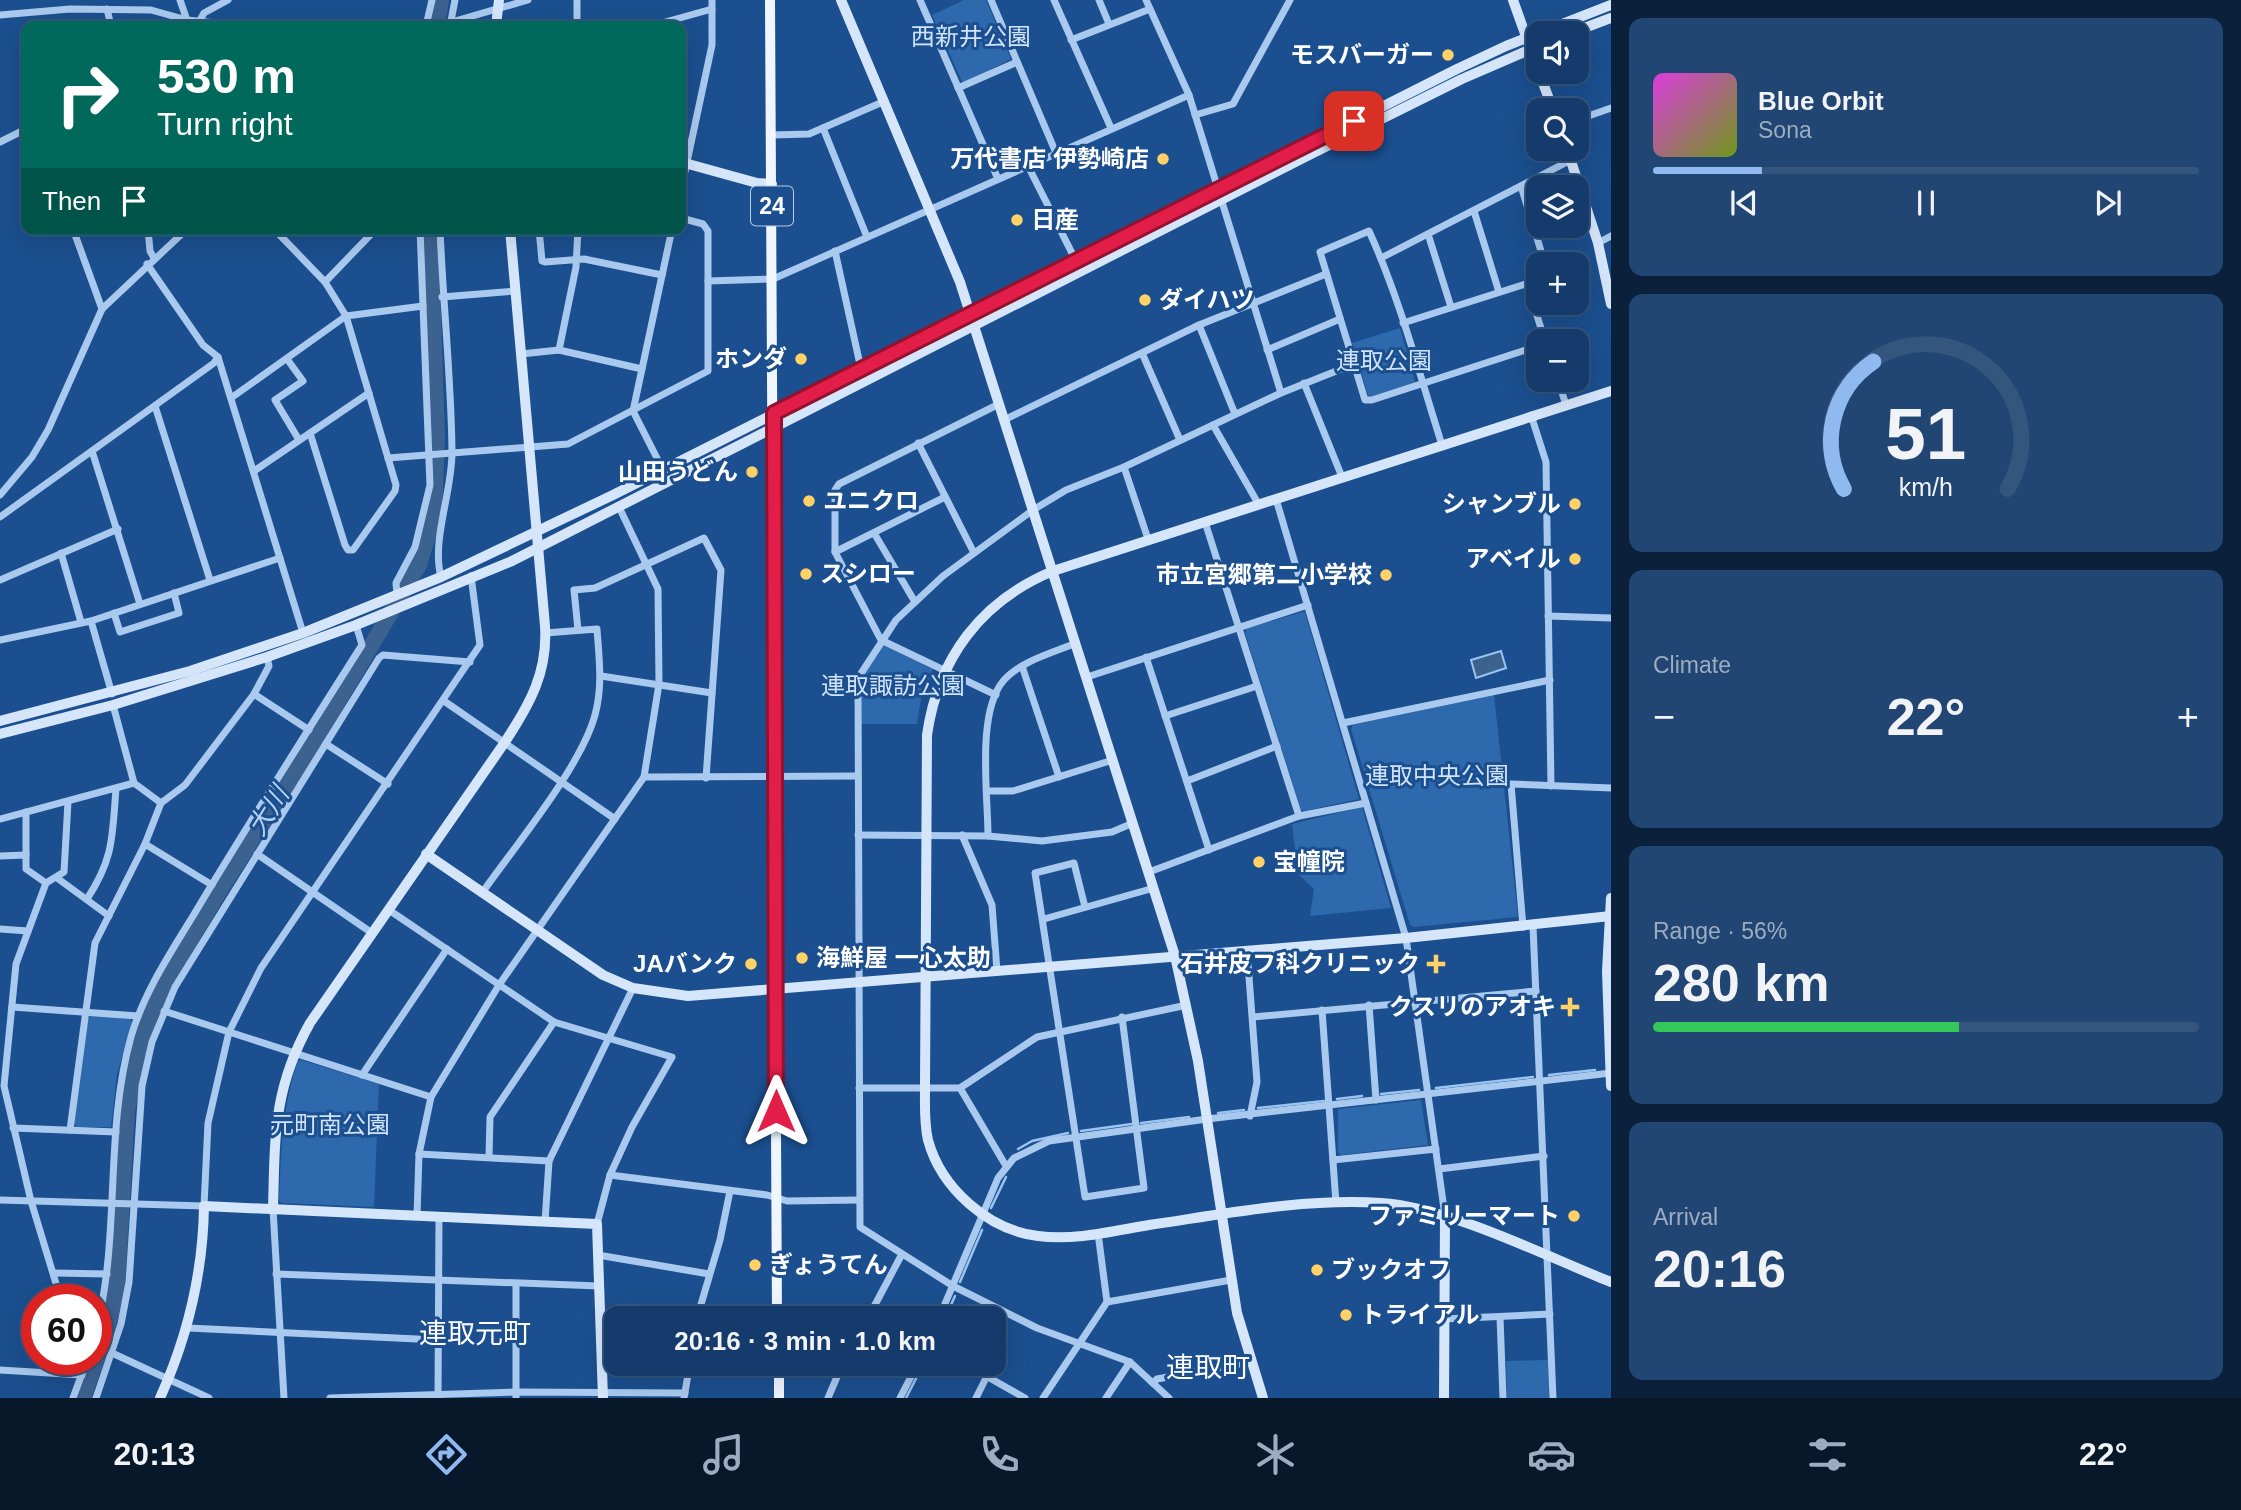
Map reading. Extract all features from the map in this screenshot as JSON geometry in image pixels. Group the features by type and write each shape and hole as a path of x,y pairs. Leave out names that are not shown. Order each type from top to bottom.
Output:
{"main road":[{"name":"24","path":"770,0 777,1306"},
{"path":"779,1376 779,1398"}],"street":[{"path":"180,0 187,21"},
{"path":"200,21 204,13 228,0"},
{"path":"427,21 432,0"},
{"path":"447,21 455,0"},
{"path":"456,21 497,5 528,0"},
{"path":"576,0 578,21"},
{"path":"841,0 931,209 972,319 1175,956 1187,1005 1207,1119 1231,1280 1250,1362 1263,1398"},
{"path":"920,0 998,179"},
{"path":"991,0 1056,153"},
{"path":"1054,0 1111,128"},
{"path":"1099,0 1109,24"},
{"path":"1146,0 1189,94 1281,393"},
{"path":"1195,115 1233,104 1290,0"},
{"path":"1513,0 1526,34"},
{"path":"666,21 712,4 712,45 686,151"},
{"path":"1569,21 1611,5"},
{"path":"0,15 107,9 151,10 182,21"},
{"path":"107,9 110,21"},
{"path":"1071,40 1150,9"},
{"path":"1589,26 1611,18"},
{"path":"0,721 113,699 267,657 356,625 538,549 774,427 1076,261 1526,37"},
{"path":"0,734 113,699 303,633 441,577 663,470 861,369 1221,200 1462,79 1526,52"},
{"path":"958,88 1017,62"},
{"path":"708,281 773,279 1189,94"},
{"path":"772,135 804,135 885,102"},
{"path":"1589,116 1611,108"},
{"path":"823,128 867,237"},
{"path":"0,142 21,132"},
{"path":"1381,258 1569,161"},
{"path":"1571,161 1598,243 1611,304"},
{"path":"686,164 757,183 772,184"},
{"path":"1028,166 1076,261"},
{"path":"1521,186 1541,252"},
{"path":"1474,211 1499,292"},
{"path":"388,458 568,444 708,371 706,226 686,220"},
{"path":"1442,445 1422,384 1403,323 1381,258 1369,231 1320,252 1366,400 1422,384 1526,350"},
{"path":"1428,234 1451,307"},
{"path":"75,235 102,309"},
{"path":"149,235 150,251 154,257"},
{"path":"0,495 41,442 102,309 180,235"},
{"path":"280,235 325,282 346,316 388,458 395,491 356,547 348,550 310,433"},
{"path":"325,282 370,235"},
{"path":"394,596 396,583 413,554 430,485 431,454 420,235"},
{"path":"440,235 450,452 449,494 436,561 441,577"},
{"path":"284,1398 272,1209 276,1114 293,1053 426,853 505,742 537,688 543,666 545,633 510,235"},
{"path":"540,235 542,261 577,260 662,275"},
{"path":"559,350 577,260 578,235"},
{"path":"663,470 634,411 671,235"},
{"path":"1598,243 1611,236"},
{"path":"835,251 861,369"},
{"path":"147,264 203,345 218,357 303,633"},
{"path":"1004,421 1199,325 1326,274"},
{"path":"1403,323 1526,284"},
{"path":"442,297 515,291"},
{"path":"231,398 346,316 423,306"},
{"path":"1267,350 1340,319"},
{"path":"1199,325 1236,414"},
{"path":"521,354 559,350 642,369"},
{"path":"1142,353 1180,440"},
{"path":"0,517 155,406 218,357"},
{"path":"287,359 303,381 275,400 299,440"},
{"path":"1169,1398 1130,1362 1037,1328 953,1286 860,1227 858,677 896,620 915,602 974,553 1066,489 1124,467 1281,393 1354,364"},
{"path":"1304,383 1342,477"},
{"path":"1611,391 1053,571 1024,583 993,606 963,638 944,671 932,707 927,735 925,1087 925,1123 934,1156 953,1188 981,1214 1037,1236 1098,1233 1222,1214 1336,1203 1382,1203 1445,1216 1611,1282"},
{"path":"1562,392 1566,405"},
{"path":"254,471 369,393"},
{"path":"996,695 881,640 835,552 835,490 839,484 999,404"},
{"path":"155,406 210,580"},
{"path":"1531,415 1546,463 1551,786"},
{"path":"1213,425 1259,505"},
{"path":"918,443 974,553"},
{"path":"92,451 140,604"},
{"path":"1124,467 1148,539"},
{"path":"835,552 945,497"},
{"path":"1276,499 1406,939 1445,1216 1444,1398"},
{"path":"417,1216 419,1154 431,1097 499,985 643,777 659,684 658,589 619,507"},
{"path":"1205,522 1299,816"},
{"path":"0,580 118,529"},
{"path":"874,533 915,602"},
{"path":"578,630 575,590 595,588 648,566 704,538 721,570 706,778"},
{"path":"61,553 81,622"},
{"path":"0,640 91,621 280,558"},
{"path":"160,1398 188,1328 202,1258 208,1122 229,1032 261,968 480,645 471,576"},
{"path":"114,613 120,632 179,613 174,593"},
{"path":"1087,677 1308,605"},
{"path":"1548,616 1611,618"},
{"path":"91,621 134,783 161,803"},
{"path":"105,1284 114,1205 116,1132 126,1060 138,1016 155,980 362,645 356,625"},
{"path":"482,893 578,755 592,726 601,676 597,629 545,633"},
{"path":"988,835 988,722 996,695 1004,680 1022,666 1076,643"},
{"path":"209,1398 112,1353 129,1282 142,1086 152,1042 175,987 383,656 470,662"},
{"path":"70,1130 92,954 145,845 161,803 185,785 254,694 269,666 267,657"},
{"path":"1146,657 1209,850"},
{"path":"1022,666 1059,777"},
{"path":"601,676 712,693"},
{"path":"1343,723 1550,680"},
{"path":"1166,716 1257,686"},
{"path":"254,694 309,730"},
{"path":"444,701 615,819"},
{"path":"326,744 388,784"},
{"path":"1186,781 1277,746"},
{"path":"988,791 1013,790 1112,760"},
{"path":"643,777 858,776"},
{"path":"0,819 134,783"},
{"path":"1553,1398 1536,991 1509,788 1511,784 1611,788"},
{"path":"87,899 103,874 111,851 116,789"},
{"path":"57,1284 31,1201 4,1086 16,964 46,883 64,872 68,802"},
{"path":"1149,872 1299,816 1366,803"},
{"path":"26,812 26,869 46,883"},
{"path":"859,835 988,835 1042,841 1112,832 1133,823"},
{"path":"962,835 992,905 997,971"},
{"path":"145,845 212,886"},
{"path":"426,853 592,969 633,988 688,996 1406,939 1611,916"},
{"path":"257,854 372,933"},
{"path":"0,856 26,855"},
{"path":"1085,908 1072,862 1035,873 1033,877 1044,919 1048,967 1085,1196 1144,1188 1122,1017"},
{"path":"58,878 109,916"},
{"path":"1044,919 1154,888"},
{"path":"1611,898 1611,1086"},
{"path":"389,910 554,1023 672,1057 632,1127 610,1175 597,1224 603,1394"},
{"path":"0,929 27,931"},
{"path":"362,1075 447,949"},
{"path":"1247,951 1256,1082 1250,1116"},
{"path":"545,1222 549,1161 633,988"},
{"path":"1253,1017 1536,991"},
{"path":"859,1088 960,1088 1037,1037 1187,1005"},
{"path":"1369,1005 1376,1100"},
{"path":"12,1007 138,1016"},
{"path":"1322,1010 1336,1203"},
{"path":"164,1011 431,1097"},
{"path":"489,1157 490,1117 554,1023"},
{"path":"944,1306 981,1214 1006,1166 1027,1150 1049,1141 1207,1119 1611,1073"},
{"path":"960,1088 1006,1166"},
{"path":"13,1128 116,1132"},
{"path":"1334,1160 1436,1149"},
{"path":"419,1154 549,1161"},
{"path":"1439,1169 1544,1156"},
{"path":"610,1175 797,1201 859,1200"},
{"path":"700,1306 720,1240 730,1191"},
{"path":"0,1200 204,1206 597,1224"},
{"path":"438,1396 439,1217"},
{"path":"1043,1398 1107,1302 1098,1233"},
{"path":"874,1306 902,1254"},
{"path":"598,1255 709,1274"},
{"path":"54,1273 107,1274"},
{"path":"276,1274 599,1286"},
{"path":"1107,1302 1231,1280"},
{"path":"516,1284 516,1395"},
{"path":"1444,1319 1550,1314"},
{"path":"1500,1317 1503,1398"},
{"path":"188,1328 438,1340"},
{"path":"1106,1398 1130,1362"},
{"path":"1153,1383 1165,1377 1250,1362"},
{"path":"0,1370 21,1371"},
{"path":"73,1398 82,1375"},
{"path":"96,1398 104,1375"},
{"path":"330,1398 603,1394 685,1396 688,1376"},
{"path":"828,1398 837,1376"},
{"path":"900,1398 911,1376"},
{"path":"976,1398 987,1376 1025,1398"}],"green space":[{"name":"西新井公園","path":"964,0 986,0 1011,59 963,84 932,15"},
{"name":"連取公園","path":"1400,328 1415,383 1373,397 1368,395 1352,343"},
{"path":"1305,612 1359,799 1305,811 1301,810 1245,633 1246,629"},
{"name":"連取諏訪公園","path":"883,645 933,669 921,699 917,724 861,724 862,677"},
{"name":"連取中央公園","path":"1494,695 1518,917 1414,927 1410,925 1351,729 1353,725"},
{"path":"1362,807 1391,908 1310,916 1314,889 1298,874 1292,824"},
{"path":"91,1016 130,1018 132,1022 117,1074 111,1127 76,1127 74,1122 88,1019"},
{"name":"元町南公園","path":"298,1061 379,1084 374,1207 282,1203 279,1200 285,1113"},
{"path":"1421,1100 1428,1145 1341,1155 1338,1152 1338,1109"},
{"path":"1548,1360 1549,1398 1507,1398 1506,1361"}],"shaded area":[{"path":"1501,651 1506,668 1476,678 1471,660"}],"waterway":[{"name":"大川","path":"438,21 441,0"},
{"name":"大川","path":"83,1398 109,1323 117,1286 127,1111 136,1061 150,1016 165,983 220,890 317,737 419,565 434,516 437,435 430,235"},
{"path":"1549,1075 1595,1070"},
{"path":"1436,1088 1533,1077"},
{"path":"1381,1094 1419,1090"},
{"path":"1337,1099 1362,1096"},
{"path":"1258,1108 1324,1101"},
{"path":"1218,1113 1244,1110"},
{"path":"1141,1123 1189,1117"},
{"path":"1081,1131 1132,1124"},
{"path":"1018,1149 1032,1141 1068,1133"},
{"path":"991,1208 1006,1177"},
{"path":"960,1282 982,1230"},
{"path":"950,1306 955,1296"},
{"path":"906,1398 917,1376"}],"place":[{"name":"モスバーガー","path":"1448,55"},
{"name":"万代書店 伊勢崎店","path":"1163,159"},
{"name":"日産","path":"1017,220"},
{"name":"ダイハツ","path":"1145,300"},
{"name":"ホンダ","path":"801,359"},
{"name":"山田うどん","path":"752,472"},
{"name":"ユニクロ","path":"809,501"},
{"name":"シャンブル","path":"1575,504"},
{"name":"アベイル","path":"1575,559"},
{"name":"スシロー","path":"806,574"},
{"name":"市立宮郷第二小学校","path":"1386,575"},
{"name":"宝幢院","path":"1259,862"},
{"name":"海鮮屋 一心太助","path":"802,958"},
{"name":"JAバンク","path":"751,964"},
{"name":"石井皮フ科クリニック","path":"1436,964"},
{"name":"クスリのアオキ","path":"1570,1007"},
{"name":"ファミリーマート","path":"1574,1216"},
{"name":"ぎょうてん","path":"755,1265"},
{"name":"ブックオフ","path":"1317,1270"},
{"name":"トライアル","path":"1346,1315"}],"district":[{"name":"連取元町","path":"475,1333"},
{"name":"連取町","path":"1208,1367"}],"route":[{"path":"776,1111 774,413 1354,121"}]}
